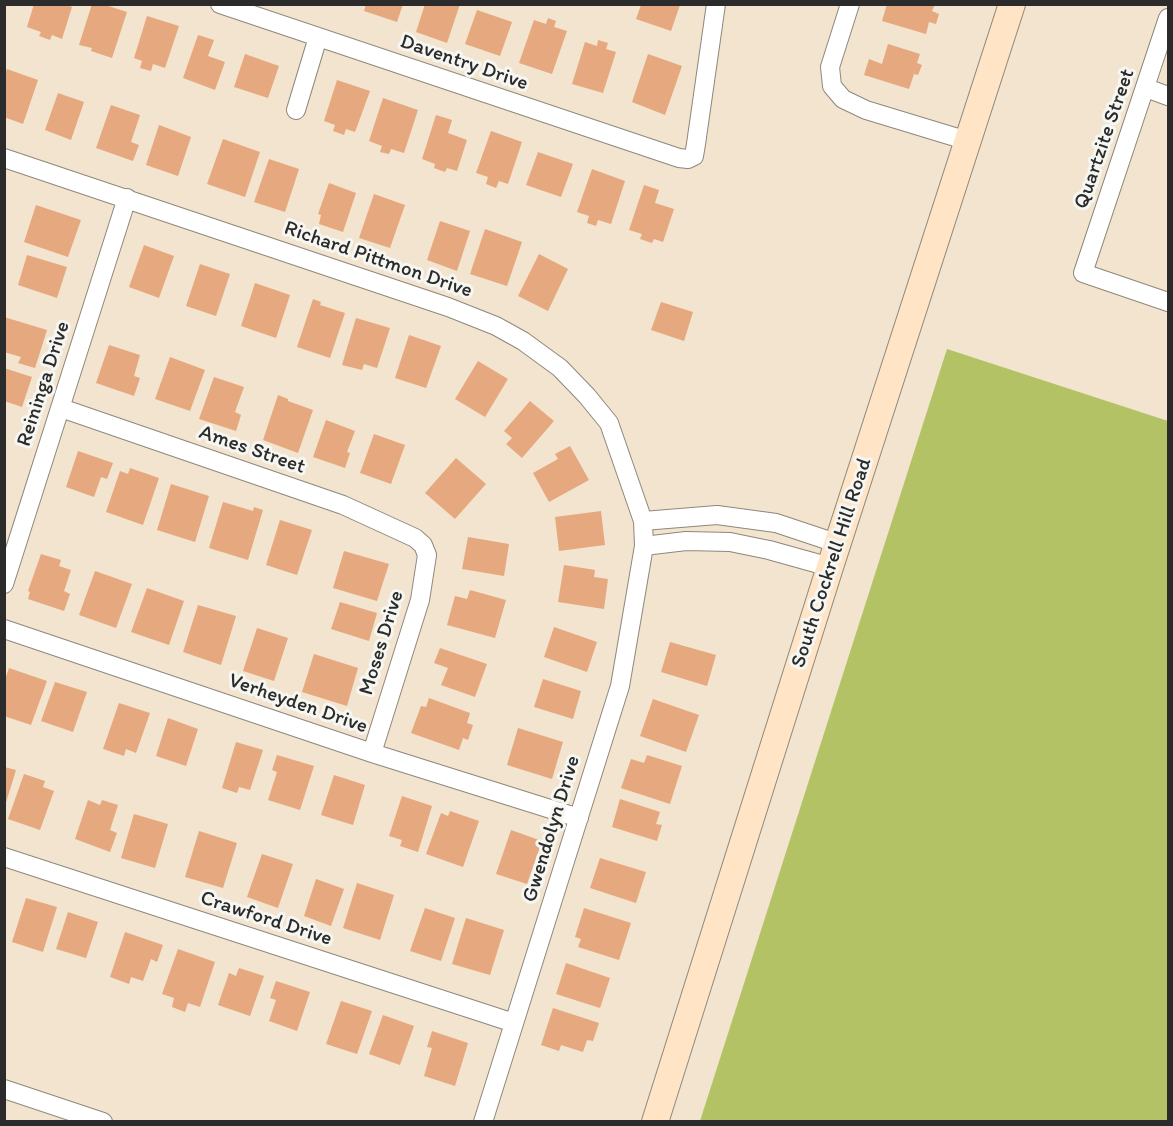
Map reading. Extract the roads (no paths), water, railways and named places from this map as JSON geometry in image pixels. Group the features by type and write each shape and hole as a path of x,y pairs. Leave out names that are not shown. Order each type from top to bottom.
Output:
{"main road":[{"name":"South Cockrell Hill Road","path":"655,1122 1012,4"}],"street":[{"name":"Daventry Drive","path":"220,4 679,158 688,159 694,156 716,4"},
{"path":"850,4 830,67 832,86 843,99 866,110 968,141"},
{"name":"Quartzite Street","path":"1168,18 1083,273 1168,302"},
{"path":"296,110 318,37"},
{"path":"1146,88 1168,96"},
{"name":"Richard Pittmon Drive","path":"4,158 448,307 496,326 523,341 560,368 588,396 609,423 643,521 644,546"},
{"name":"Reininga Drive","path":"4,584 128,198"},
{"name":"Ames Street","path":"61,408 343,505 415,538 423,545"},
{"path":"643,521 717,515 776,523 835,555"},
{"path":"644,546 686,541 730,542 769,549 835,555"},
{"name":"Moses Drive","path":"372,753 420,600 427,555 423,545"},
{"name":"Gwendolyn Drive","path":"483,1122 620,686 644,546"},
{"name":"Verheyden Drive","path":"4,629 372,753 579,819"},
{"name":"Crawford Drive","path":"4,857 514,1023"},
{"path":"4,1089 103,1122"}]}
